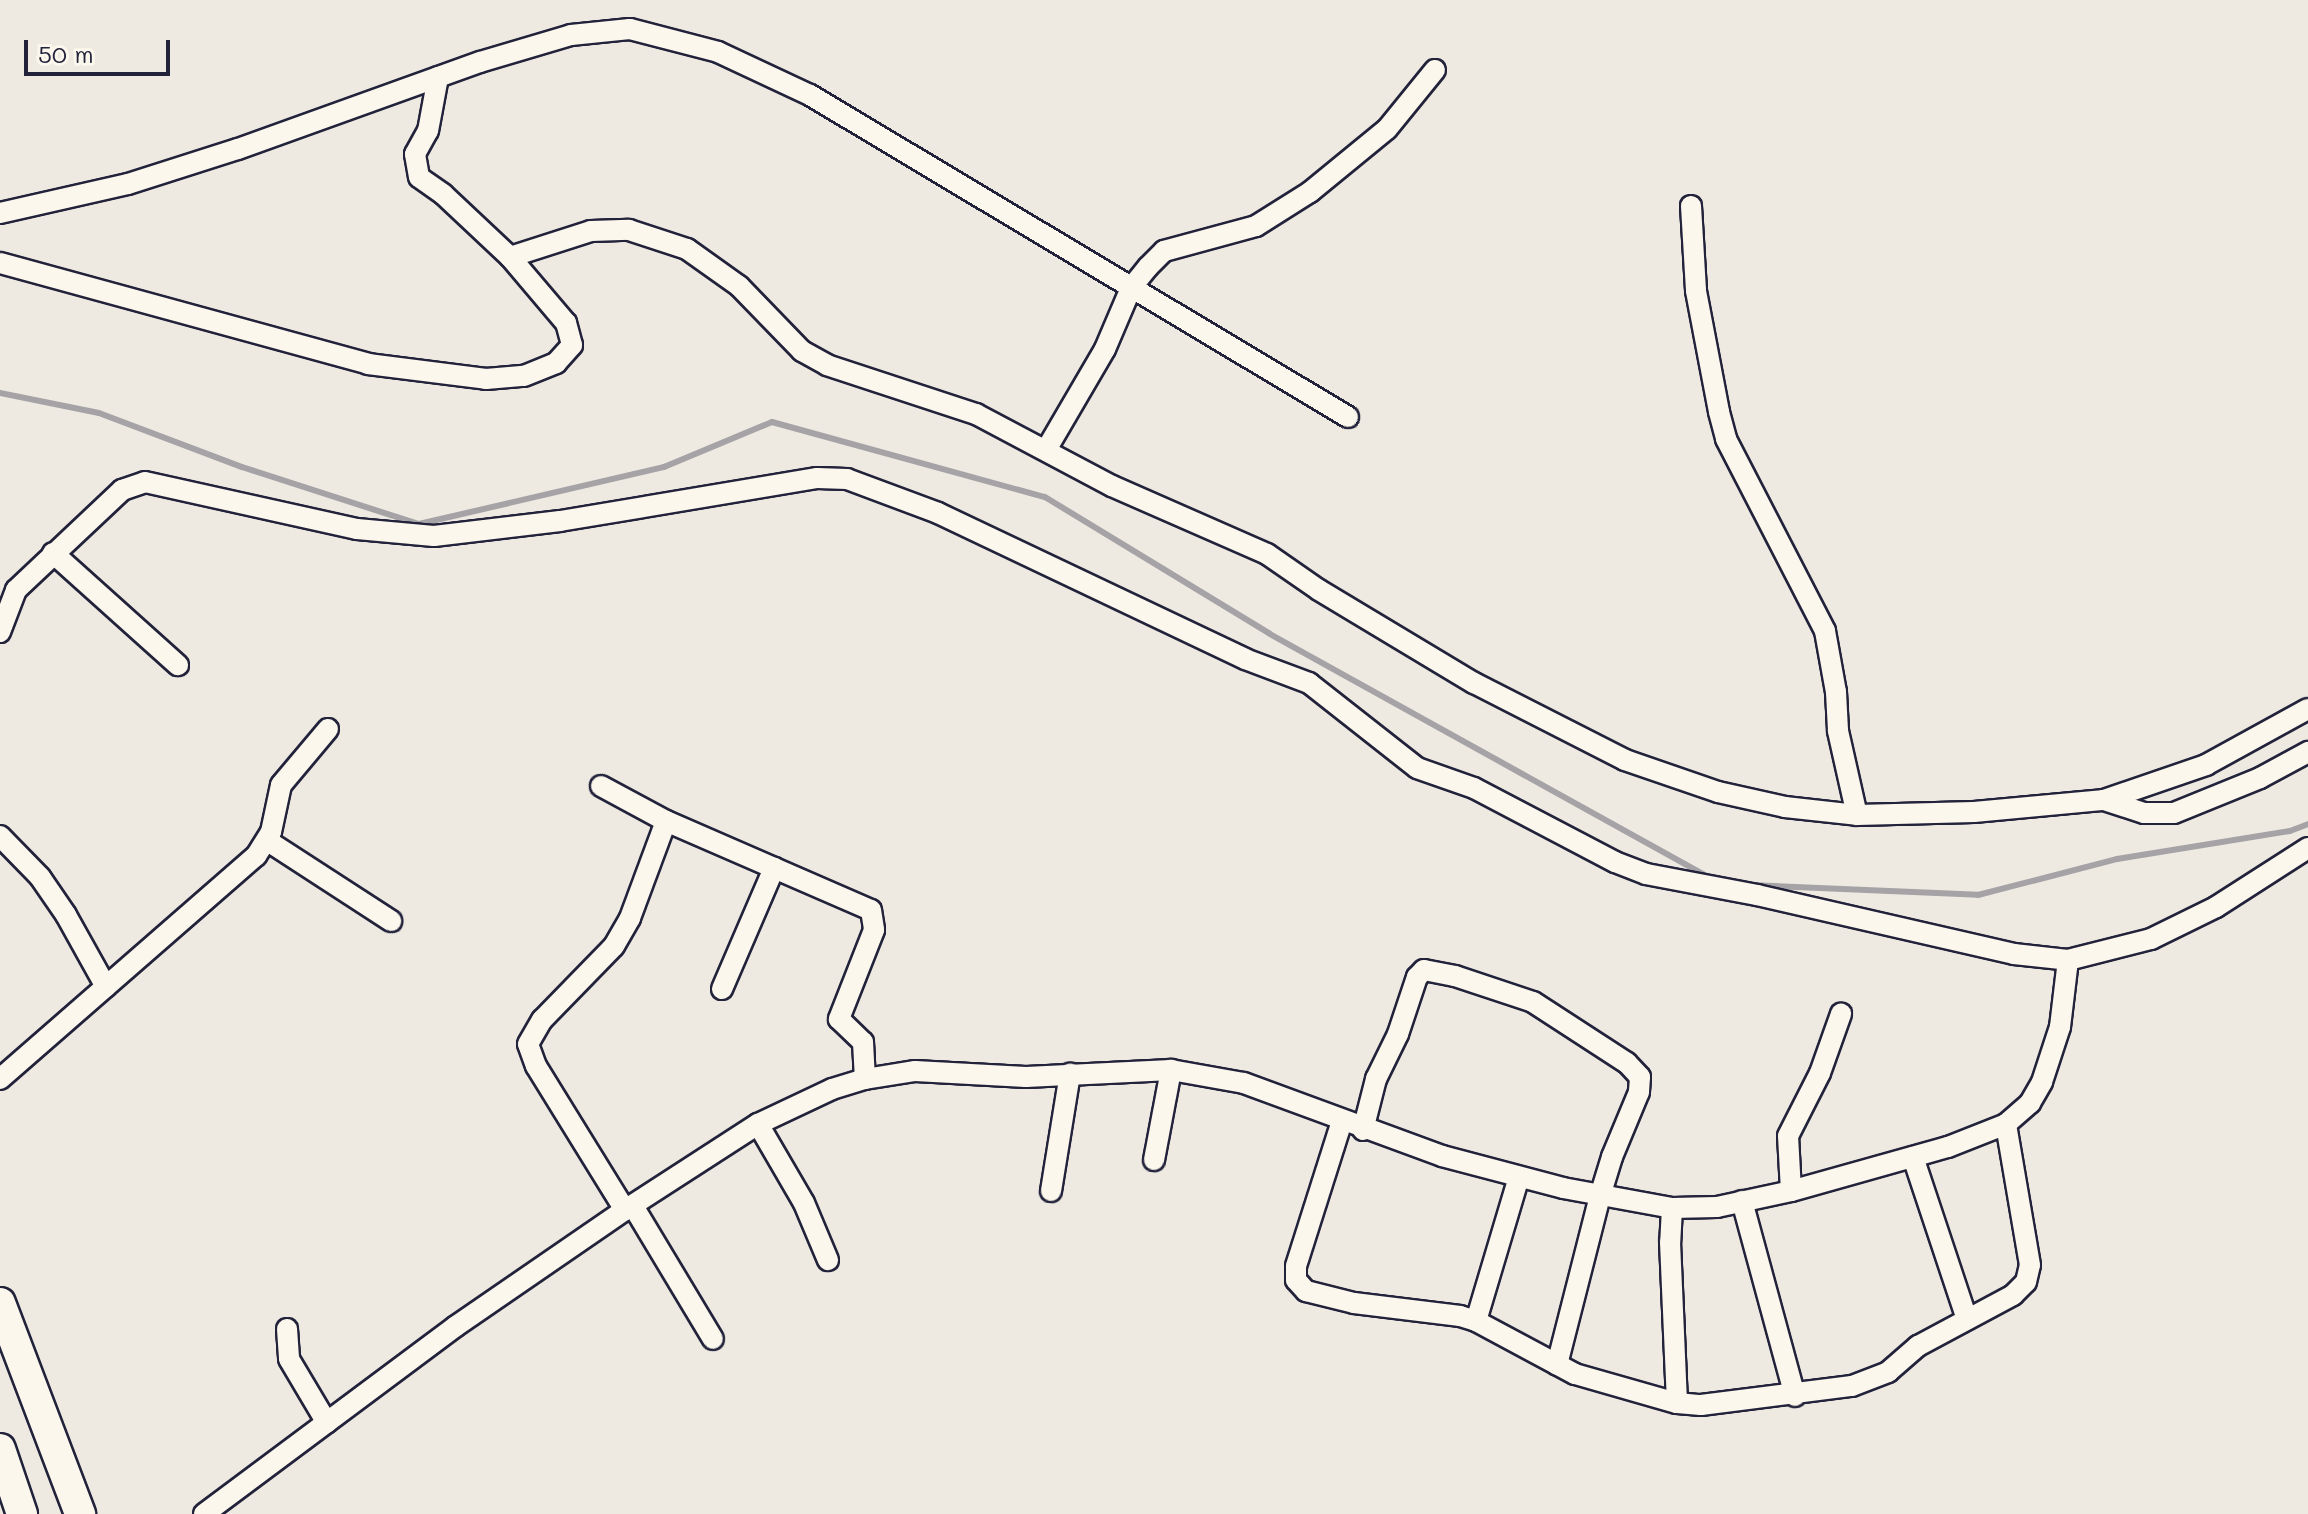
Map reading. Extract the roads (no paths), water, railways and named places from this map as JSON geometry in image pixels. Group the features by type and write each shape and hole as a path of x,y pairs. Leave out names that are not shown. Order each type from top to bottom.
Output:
{"highway":[{"path":"0,1303 80,1514"},
{"path":"0,1449 12,1501"}],"street":[{"path":"0,213 128,184 238,149 438,77 571,35 630,29 718,52 810,95 1348,417"},
{"path":"1046,450 1105,349 1131,288 1164,251 1256,226 1310,192 1387,129 1435,70"},
{"path":"0,263 368,364 486,379 524,376 556,363 572,345 566,323 510,257 419,177 415,154 428,131 438,77"},
{"path":"1691,206 1696,291 1726,439 1825,631 1836,692 1838,731 1857,815"},
{"path":"510,257 591,231 629,230 687,249 739,286 782,335 815,358 898,391 976,414 1112,486 1267,554 1319,590 1474,683 1625,760 1718,792 1785,807 1857,815 1974,812 2104,800 2206,765 2308,709"},
{"path":"0,632 16,590 122,490 145,482 357,529 434,536 560,521 817,478 847,479 938,513 1245,659 1309,683 1417,768 1474,788 1615,862 1646,874 1757,895 2014,954 2068,960 2151,939 2216,907 2308,848"},
{"path":"53,553 178,665"},
{"path":"0,1079 256,856 268,841 281,785 328,729"},
{"path":"2104,800 2144,813 2174,813 2260,778 2308,752"},
{"path":"601,786 666,821 871,910 875,919 839,1019 863,1042 865,1079"},
{"path":"666,821 630,918 614,946 542,1020 528,1044 544,1080 713,1339"},
{"path":"0,836 40,877 66,915 106,987"},
{"path":"268,841 391,921"},
{"path":"722,989 774,868"},
{"path":"204,1514 456,1326 758,1124 832,1089 885,1073 915,1071 1026,1077 1171,1070 1244,1083 1363,1130 1519,1177 1600,1196 1672,1208 1717,1207 1791,1191 1913,1157 2006,1124 2030,1103 2042,1082 2060,1027 2068,960"},
{"path":"1363,1130 1376,1079 1398,1034 1417,977 1424,970 1433,970 1533,1002 1627,1063 1640,1077 1639,1092 1600,1196 1557,1365"},
{"path":"1791,1191 1788,1136 1820,1073 1841,1014"},
{"path":"1154,1160 1171,1070"},
{"path":"1051,1191 1070,1074"},
{"path":"1342,1121 1296,1266 1296,1280 1306,1291 1354,1303 1476,1321 1557,1365 1604,1385 1677,1403 1701,1405 1795,1396 1852,1386 1888,1372 1918,1346 2013,1295 2026,1282 2030,1265 2006,1124"},
{"path":"758,1124 804,1203 828,1260"},
{"path":"1913,1157 1967,1319"},
{"path":"1476,1321 1519,1177"},
{"path":"1742,1201 1795,1396"},
{"path":"1672,1208 1670,1242 1677,1403"},
{"path":"287,1329 289,1359 327,1423"}],"waterway":[{"path":"0,393 99,413 242,467 419,524 664,467 772,422 1045,497 1270,634 1710,878"},
{"path":"1752,885 1978,895 2117,859 2290,831 2308,824"}]}
